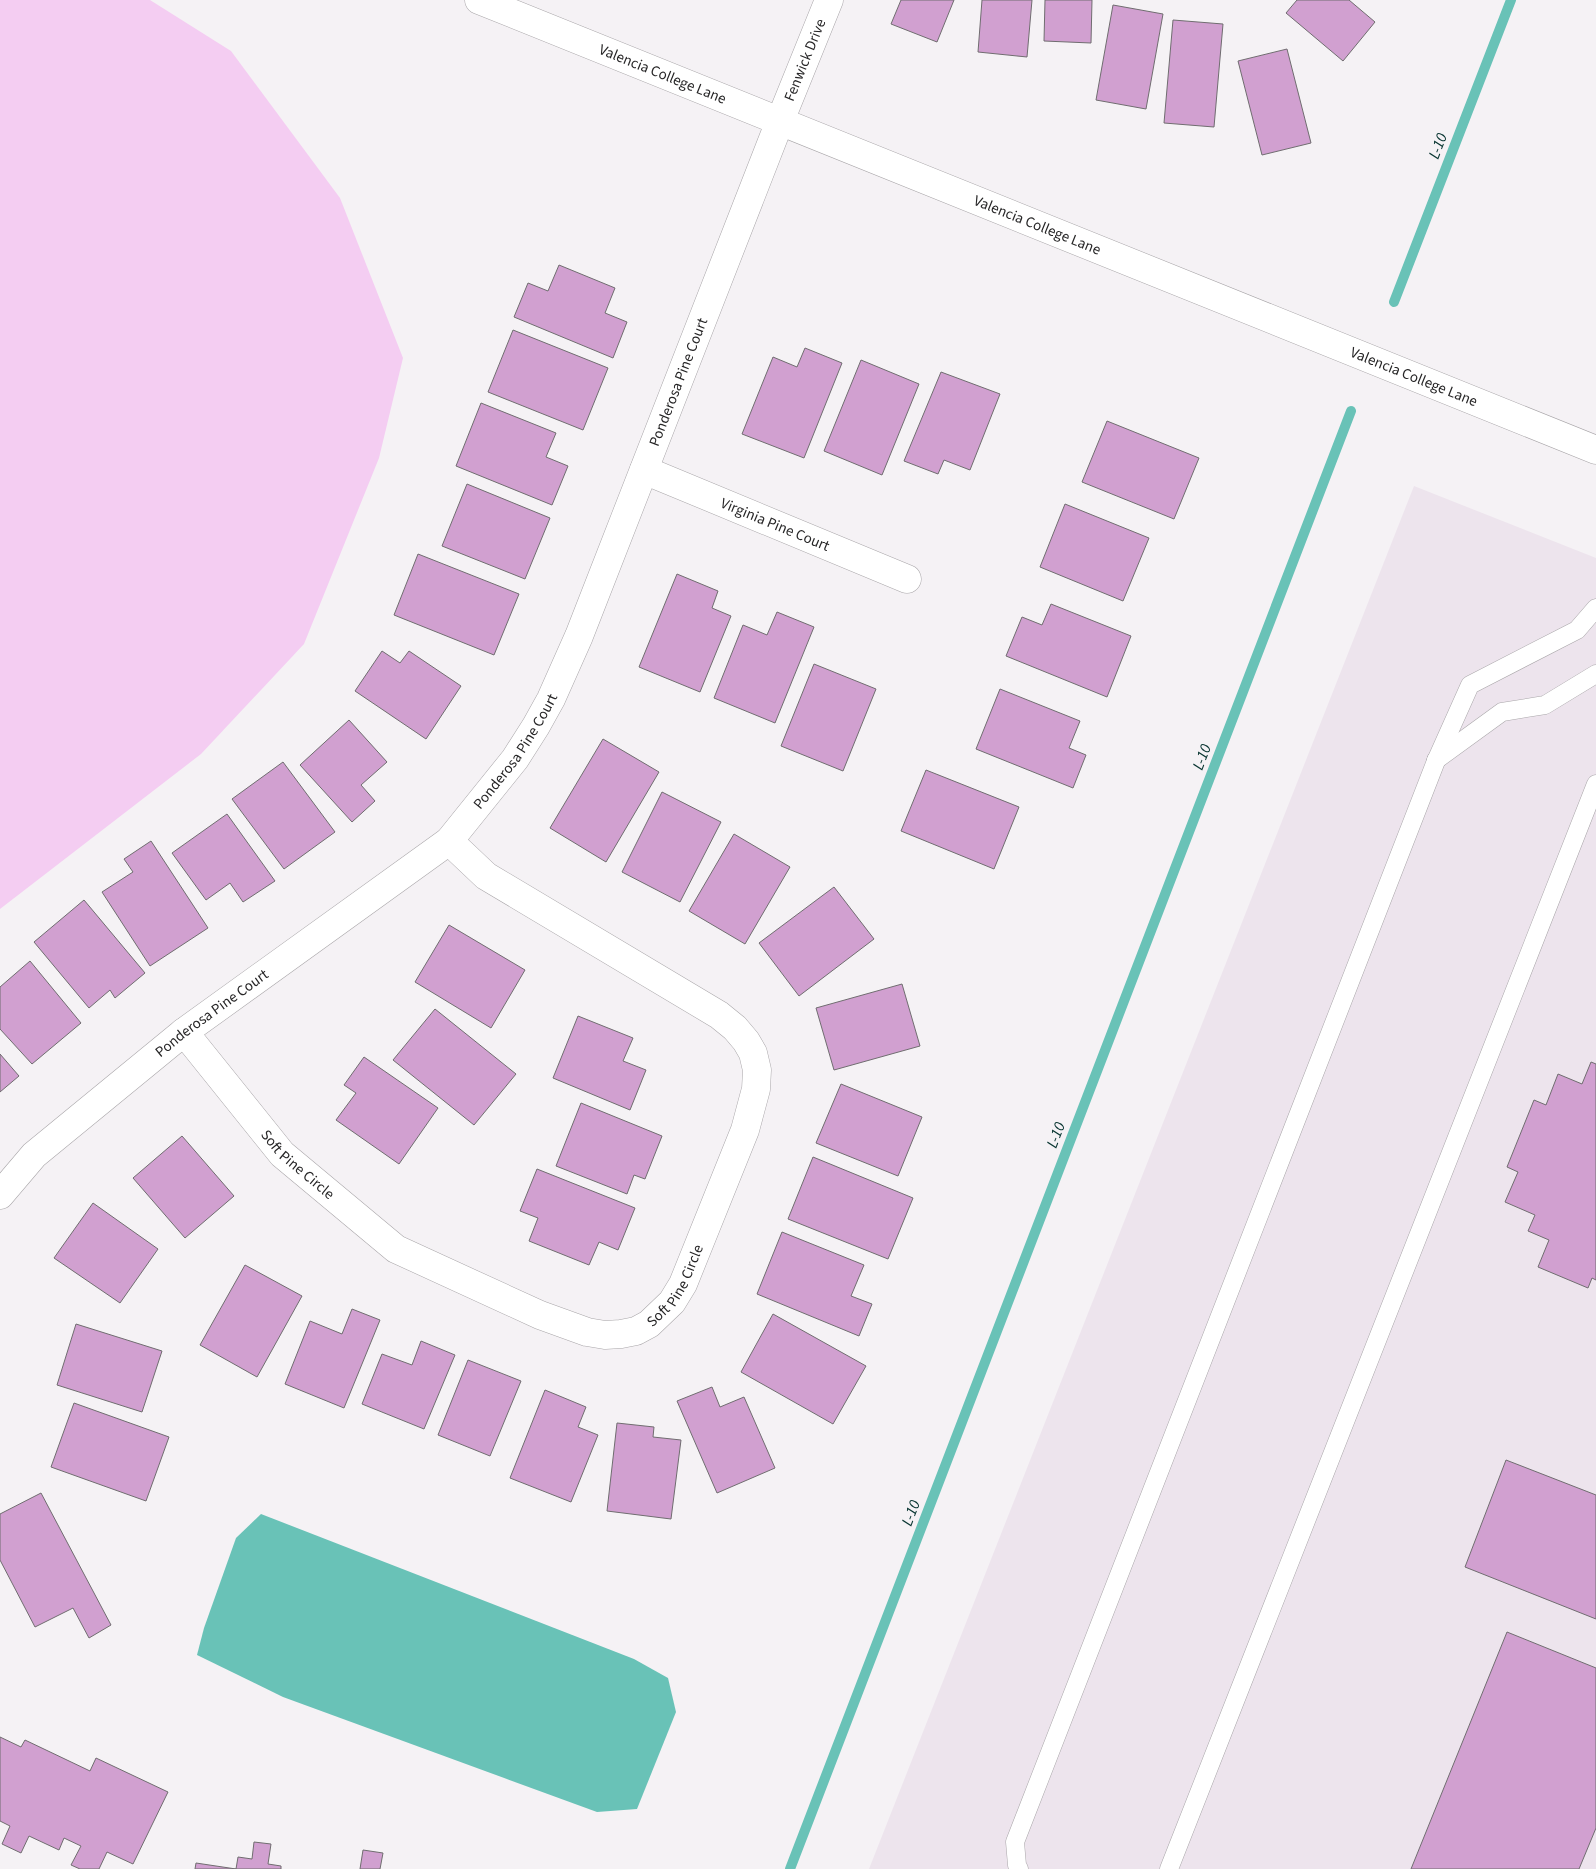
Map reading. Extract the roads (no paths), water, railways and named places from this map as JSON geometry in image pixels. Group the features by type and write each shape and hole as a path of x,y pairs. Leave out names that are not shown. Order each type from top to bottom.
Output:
{"street":[{"name":"Valencia College Lane","path":"479,0 1596,450"},
{"name":"Fenwick Drive","path":"780,121 830,0"},
{"name":"Ponderosa Pine Court","path":"0,1195 34,1155 184,1032 449,841 515,759 551,699 579,636 780,121"},
{"name":"Virginia Pine Court","path":"644,470 907,579"},
{"name":"Soft Pine Circle","path":"184,1032 282,1154 396,1248 540,1315 587,1332 605,1335 621,1334 649,1324 672,1302 683,1284 745,1130 756,1088 756,1070 753,1053 735,1028 719,1015 486,876 449,841"}],"lane":[{"path":"1019,1869 1015,1842 1436,760 1470,684 1578,630 1596,608"},
{"path":"1436,760 1502,712 1545,705 1596,674"},
{"path":"1169,1869 1596,784"}],"waterway":[{"name":"L-10","path":"1394,302 1511,0"},
{"name":"L-10","path":"790,1869 1351,411"}]}
